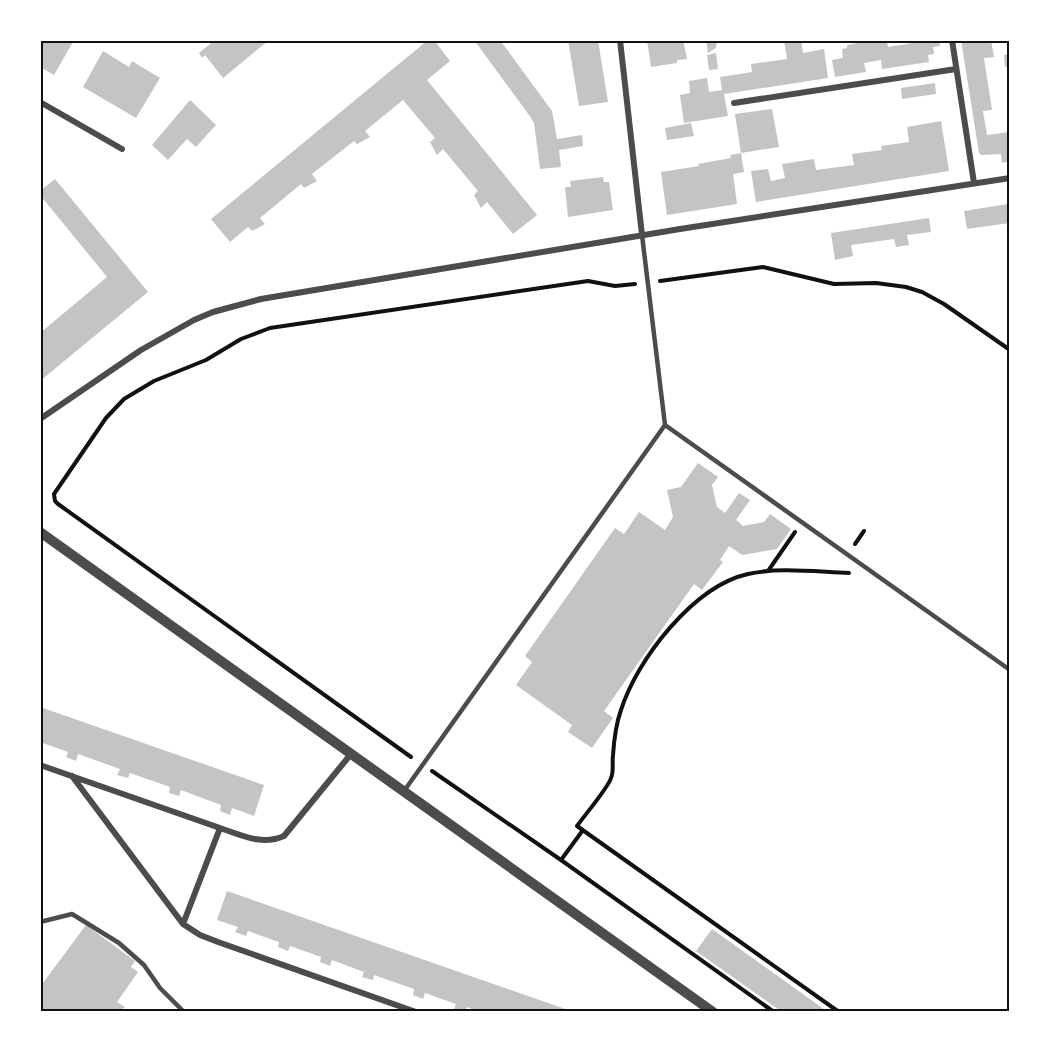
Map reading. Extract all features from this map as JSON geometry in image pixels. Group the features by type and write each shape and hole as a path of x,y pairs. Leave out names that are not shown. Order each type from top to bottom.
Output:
{"street":[{"path":"620,40 642,235"},
{"path":"952,40 974,183"},
{"path":"734,103 956,69"},
{"path":"41,102 122,149"},
{"path":"40,419 141,350 194,320 213,312 261,299 642,235 1010,178"},
{"path":"40,532 713,1011"},
{"path":"40,765 264,842 284,836 351,754"},
{"path":"72,775 183,924 200,935 218,942 416,1011"},
{"path":"183,924 220,828"}],"lane":[{"path":"404,791 665,425 642,235"},
{"path":"665,425 1010,670"},
{"path":"40,922 72,914 119,943 144,965 160,988 184,1011"}],"path":[{"path":"774,1011 422,764 58,504 54,494 106,418 124,399 154,381 206,360 254,332 270,328 588,281 615,286 763,267 834,284 889,284 922,292 1010,350"},
{"path":"768,571 802,521"},
{"path":"839,1011 577,826 612,778 615,734 621,709 630,687 656,646 682,614 717,585 750,573 768,571 874,573"},
{"path":"561,860 583,830"}],"building":[{"path":"40,40 74,40 54,75 40,67"},
{"path":"215,40 269,40 223,78 205,55 202,58 199,53"},
{"path":"428,40 434,40 450,61 427,80 537,215 513,234 487,202 481,208 474,195 478,191 443,149 437,155 430,142 435,138 403,100 365,131 370,137 357,144 354,141 312,174 317,181 304,188 301,184 260,218 265,224 252,231 248,227 230,242 211,219"},
{"path":"474,40 500,40 552,111 557,139 582,135 583,146 559,150 561,167 540,169 534,123"},
{"path":"568,40 598,40 608,102 579,106"},
{"path":"647,40 683,40 687,59 651,67"},
{"path":"706,40 717,40 716,48 708,53"},
{"path":"784,40 801,40 803,53 824,49 828,78 724,94 728,116 684,123 680,95 690,93 689,81 707,78 709,92 722,90 720,77 752,72 751,64 787,59"},
{"path":"887,40 888,47 913,43 913,40 939,40 940,46 933,47 934,54 928,55 929,62 882,69 881,60 864,63 866,72 835,77 832,60 843,58 842,49 847,48 847,45"},
{"path":"961,40 991,40 994,57 984,58 992,110 983,111 987,135 1010,132 1010,161 1002,163 1001,154 981,155 979,153"},
{"path":"103,51 129,67 132,61 160,78 136,118 83,87"},
{"path":"716,53 718,69 709,70 707,55"},
{"path":"1010,54 1010,66 1005,67 1004,55"},
{"path":"935,83 936,94 902,99 901,88"},
{"path":"190,100 216,125 196,147 187,139 168,160 152,145"},
{"path":"772,109 779,147 741,153 735,114"},
{"path":"941,121 949,171 756,202 751,171 768,169 771,181 785,178 782,164 814,159 816,170 854,165 852,154 882,150 881,146 909,142 907,127"},
{"path":"691,123 694,136 667,140 665,128"},
{"path":"741,153 744,172 733,174 737,204 667,215 661,172 699,166 698,164 731,158 730,155"},
{"path":"603,177 604,182 609,182 613,210 568,217 565,187 571,187 570,181"},
{"path":"55,179 148,292 40,381 40,333 107,277 40,195 40,191"},
{"path":"1008,204 1010,223 967,229 964,211"},
{"path":"929,218 931,232 907,235 909,245 896,247 894,239 851,245 853,256 835,260 831,233"},
{"path":"698,463 718,477 712,485 717,507 725,513 739,493 750,500 736,520 743,526 764,522 770,514 791,529 777,549 742,555 729,546 720,560 723,562 702,590 694,584 604,711 613,718 592,748 568,732 572,725 516,685 532,662 525,656 615,528 624,534 639,512 665,530 673,517 667,490 681,487"},
{"path":"40,707 264,785 254,816 232,808 230,815 220,811 221,805 181,790 179,796 169,793 170,787 130,773 128,778 117,775 120,769 78,754 76,761 66,757 68,752 40,742"},
{"path":"227,891 571,1012 479,1012 467,1007 465,1012 462,1012 454,1009 456,1004 425,993 423,999 413,995 414,989 374,975 373,980 362,977 364,972 332,960 330,966 320,962 321,957 290,946 288,951 278,947 279,942 248,931 246,936 235,932 238,927 217,920"},
{"path":"86,925 135,961 131,967 138,972 117,1002 125,1007 119,1012 40,1012 40,987"},
{"path":"712,929 828,1012 782,1012 696,951"}]}
